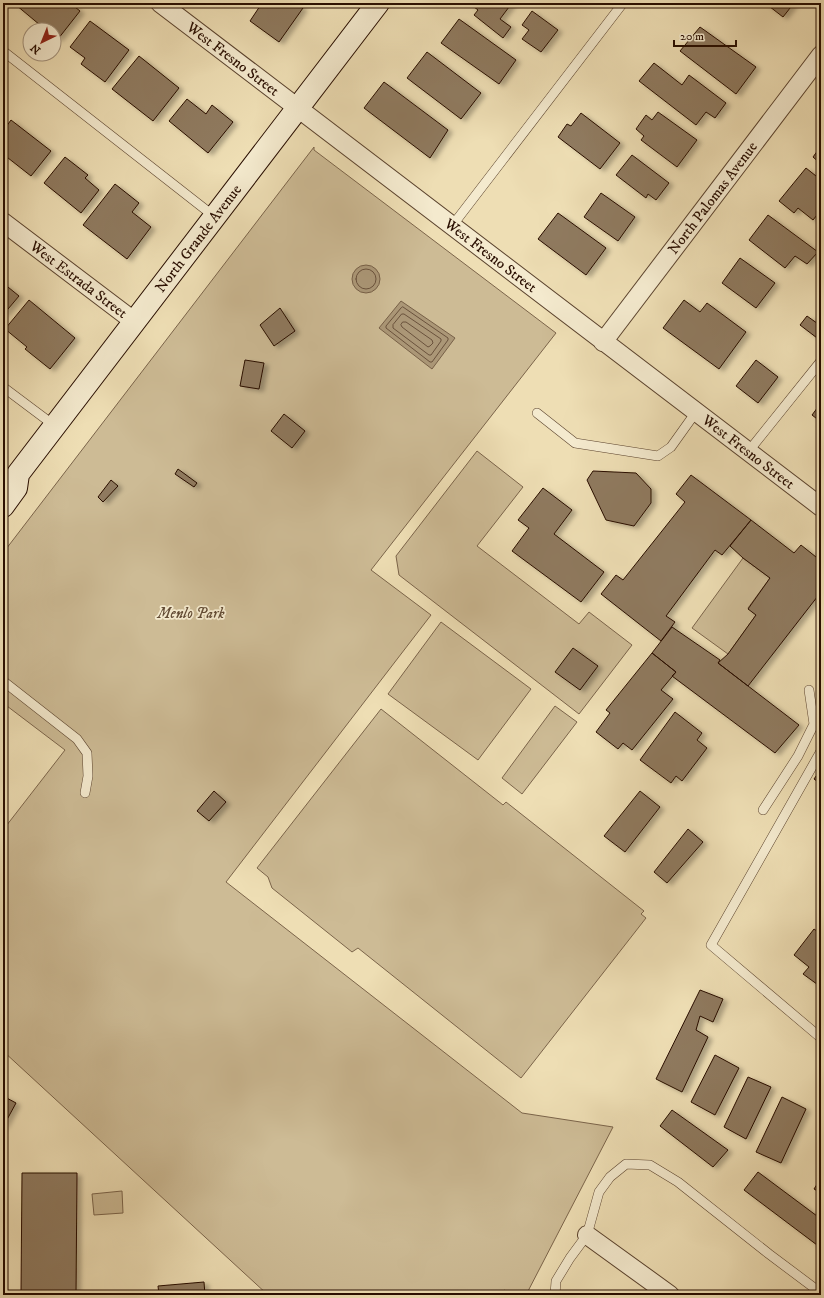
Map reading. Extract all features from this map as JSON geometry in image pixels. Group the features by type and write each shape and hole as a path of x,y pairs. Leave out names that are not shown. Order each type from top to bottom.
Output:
{"main road":[{"name":"North Grande Avenue","path":"3,506 16,488 11,477 55,426 378,3"}],"street":[{"name":"West Fresno Street","path":"160,3 821,507"},
{"name":"North Palomas Avenue","path":"603,342 821,54"},
{"name":"West Estrada Street","path":"3,222 135,322"},
{"path":"588,1235 670,1295"}],"lane":[{"path":"452,226 623,3"},
{"path":"3,51 215,217"},
{"path":"748,452 821,361"},
{"path":"3,387 55,426"},
{"path":"537,413 575,443 658,456 671,447 696,412"},
{"path":"3,681 78,738 87,753 88,776 85,793"},
{"path":"763,810 798,756 814,724 810,690"},
{"path":"821,751 711,945 821,1038"},
{"path":"555,1295 556,1281 588,1235 599,1192 610,1177 626,1164 650,1165 678,1182 821,1293"}],"green space":[{"name":"Menlo Park","path":"314,147 314,150 556,333 371,570 431,615 226,882 522,1113 613,1127 526,1295 514,1295 504,1290 502,1295 268,1295 3,1051 3,830 65,750 3,703 3,553"},
{"path":"477,451 523,487 477,546 579,624 589,612 632,645 579,714 399,575 396,556"},
{"path":"743,558 770,578 748,608 756,615 728,654 692,628"},
{"path":"441,622 531,689 478,760 388,694"},
{"path":"555,706 577,722 522,794 502,778"},
{"path":"381,709 503,805 506,802 644,911 641,914 646,918 521,1078 358,948 352,952 272,888 268,877 257,868"},
{"path":"122,1191 123,1213 94,1215 92,1194"}],"water":[{"path":"366,265 376,269 380,279 376,289 366,293 356,289 352,279 356,269"},
{"path":"401,301 455,338 432,369 379,328"}],"building":[{"path":"18,3 70,3 80,11 62,34 62,22 36,22 16,5"},
{"path":"262,3 295,3 303,8 279,42 250,21"},
{"path":"469,3 512,3 500,19 511,27 503,38 474,15 478,10"},
{"path":"765,3 794,3 783,17"},
{"path":"532,11 558,30 541,52 522,39 529,30 522,25"},
{"path":"459,19 516,60 499,84 441,43"},
{"path":"90,21 129,50 105,82 81,64 85,58 70,47"},
{"path":"700,27 756,67 736,94 680,51"},
{"path":"427,52 481,93 461,119 407,78"},
{"path":"139,56 179,88 153,121 112,89"},
{"path":"654,63 682,85 689,75 726,103 715,118 706,112 696,125 639,81"},
{"path":"384,82 448,130 430,158 364,108"},
{"path":"187,99 206,114 212,105 233,122 208,153 169,121"},
{"path":"658,112 697,140 677,167 641,140 644,136 636,129 646,115 652,120"},
{"path":"581,113 620,143 600,169 558,137 567,124 571,126"},
{"path":"11,120 51,151 31,176 3,154 3,131"},
{"path":"821,146 821,164 813,157"},
{"path":"632,155 669,183 656,200 648,194 646,198 616,175"},
{"path":"65,157 88,175 85,178 99,190 81,213 44,183"},
{"path":"806,168 821,180 821,215 819,217 817,215 813,220 798,208 794,213 779,201"},
{"path":"115,184 139,203 132,212 151,227 127,259 83,225"},
{"path":"601,193 635,217 618,241 584,217"},
{"path":"558,213 606,248 586,275 538,239"},
{"path":"768,215 818,252 807,264 795,256 785,268 749,240"},
{"path":"740,258 775,283 756,308 722,283"},
{"path":"3,283 19,296 3,315"},
{"path":"29,300 75,338 50,369 25,349 27,347 5,329"},
{"path":"684,300 700,312 707,303 746,332 719,369 663,328"},
{"path":"280,308 295,331 274,346 260,325"},
{"path":"807,316 821,326 821,341 800,325"},
{"path":"245,360 264,363 259,389 240,386"},
{"path":"756,360 778,377 758,403 736,386"},
{"path":"821,403 821,422 812,415"},
{"path":"284,414 305,431 292,448 271,431"},
{"path":"178,469 197,483 194,487 175,474"},
{"path":"593,471 636,473 651,489 651,503 634,526 606,520 587,480"},
{"path":"691,475 751,520 722,555 715,550 666,616 675,622 661,641 601,594 616,575 623,580 685,502 676,494"},
{"path":"111,480 118,486 103,502 98,497"},
{"path":"543,488 572,510 554,534 604,572 581,602 512,551 529,528 518,520"},
{"path":"751,520 794,553 801,545 821,561 821,592 748,686 718,663 728,654 756,615 748,609 770,578 743,558 730,546"},
{"path":"672,627 720,660 718,663 799,725 775,753 672,676 676,672 652,653"},
{"path":"573,648 598,666 580,690 555,672"},
{"path":"652,653 676,672 661,690 673,699 632,750 623,743 618,749 596,732 610,713 606,710"},
{"path":"675,712 702,733 697,740 707,748 682,781 676,776 671,783 640,760"},
{"path":"821,769 821,784 814,779"},
{"path":"214,791 226,802 209,821 197,811"},
{"path":"640,791 660,807 625,852 604,836"},
{"path":"688,829 703,842 667,883 654,872"},
{"path":"814,929 821,934 821,987 803,974 809,967 794,955"},
{"path":"700,990 723,999 713,1022 700,1016 696,1030 708,1037 682,1092 656,1079"},
{"path":"715,1055 739,1068 715,1115 691,1102"},
{"path":"748,1077 771,1087 746,1139 724,1127"},
{"path":"3,1096 16,1103 3,1127"},
{"path":"782,1097 806,1109 781,1163 756,1152"},
{"path":"672,1110 728,1150 713,1167 660,1126"},
{"path":"758,1172 821,1219 821,1248 744,1190"},
{"path":"22,1173 77,1173 76,1295 21,1295"},
{"path":"821,1178 821,1193 814,1189"},
{"path":"204,1282 205,1295 159,1295 158,1286"}]}
